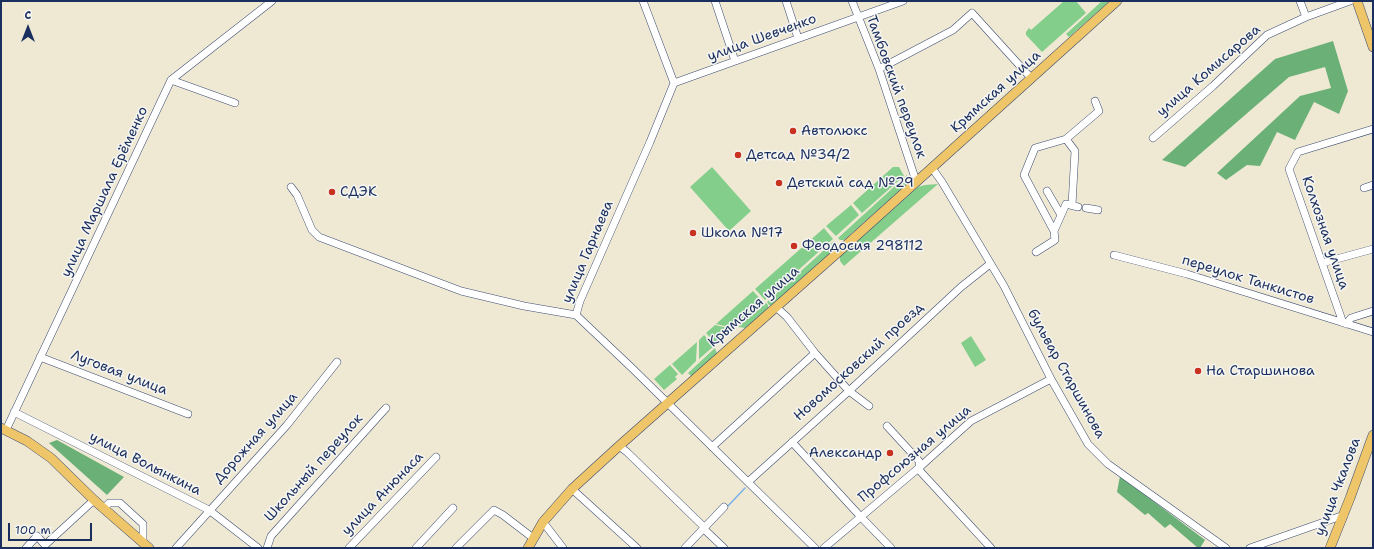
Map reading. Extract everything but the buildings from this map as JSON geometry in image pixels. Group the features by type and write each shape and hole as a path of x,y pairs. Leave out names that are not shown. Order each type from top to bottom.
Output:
{"main road":[{"name":"Крымская улица","path":"528,548 543,522 572,489 667,402 932,168 1117,1"},
{"path":"1357,1 1373,47"},
{"path":"3,429 28,441 51,458 94,500 146,545"},
{"name":"улица Чкалова","path":"1330,548 1344,515 1373,435"}],"street":[{"name":"улица Маршала Ерёменко","path":"3,429 14,412 171,80 272,1"},
{"path":"644,1 674,83"},
{"path":"714,1 735,61"},
{"path":"786,1 798,38"},
{"name":"Тамбовский переулок","path":"852,1 879,69 916,181"},
{"name":"улица Шевченко","path":"674,83 903,1"},
{"path":"1300,1 1306,17"},
{"name":"улица Комисарова","path":"1153,138 1213,86 1267,35 1306,17 1350,1"},
{"path":"879,69 953,30 972,12 1031,78"},
{"path":"171,80 236,103"},
{"name":"улица Гарнаева","path":"674,83 650,142 580,301 576,315 667,402 815,548"},
{"path":"1036,252 1055,240 1054,231 1024,175 1035,148 1066,139 1099,111 1095,100"},
{"name":"Колхозная улица","path":"1345,324 1289,169 1298,152 1373,128"},
{"path":"1054,231 1066,204 1075,206 1075,151 1066,139"},
{"name":"бульвар Старшинова","path":"932,168 942,182 1004,286 1051,379 1088,444 1108,464 1226,548"},
{"path":"1364,188 1373,185"},
{"path":"291,187 297,195 312,230 319,237 461,291 524,306 576,315"},
{"path":"1047,191 1061,215"},
{"path":"1086,208 1098,210"},
{"path":"1322,263 1373,249"},
{"name":"переулок Танкистов","path":"1114,255 1187,274 1373,332"},
{"name":"Новомосковский проезд","path":"748,482 961,287 990,264"},
{"path":"776,306 849,391 869,406"},
{"path":"1345,324 1351,318 1373,311"},
{"path":"712,447 815,353"},
{"name":"Луговая улица","path":"40,357 188,414"},
{"name":"Дорожная улица","path":"176,548 287,425 338,362"},
{"name":"Профсоюзная улица","path":"824,548 921,466 971,421 1051,379"},
{"name":"Школьный переулок","path":"266,548 271,536 386,408"},
{"name":"улица Волынкина","path":"14,412 209,510 258,548"},
{"path":"887,426 919,461 921,466 920,471 991,548"},
{"path":"792,442 891,548"},
{"path":"619,446 627,452 724,548"},
{"name":"улица Анюнаса","path":"349,548 436,457"},
{"path":"572,489 637,548"},
{"path":"26,548 37,536 45,545 94,500"},
{"path":"104,508 109,503 120,503 143,524 146,545"},
{"path":"685,548 724,507"},
{"path":"416,548 453,508"},
{"path":"456,548 494,510 533,538"},
{"path":"1250,548 1344,515"},
{"path":"543,522 564,548"}],"green space":[{"path":"1064,1 1076,1 1086,13 1042,52 1026,35 1026,32 1029,28 1031,30"},
{"path":"1102,1 1110,1 1069,37 1066,34"},
{"path":"1333,41 1348,91 1339,114 1314,102 1295,140 1277,132 1260,166 1247,165 1226,180 1217,173 1300,96 1331,88 1325,67 1289,77 1185,167 1162,160 1275,59"},
{"path":"712,167 751,211 729,231 690,187"},
{"path":"893,167 899,167 904,176 862,213 853,203"},
{"path":"907,175 908,180 905,186 844,240 840,240 838,238"},
{"path":"938,184 844,266 840,261 840,256 918,187"},
{"path":"851,205 859,215 836,236 826,226"},
{"path":"824,228 833,239 765,300 755,289"},
{"path":"834,241 836,245 835,249 772,305 769,305 767,302"},
{"path":"753,291 763,302 733,328 716,324"},
{"path":"766,303 768,308 746,328 738,327"},
{"path":"715,325 732,329 716,344 706,333"},
{"path":"704,335 714,346 699,359 699,340"},
{"path":"971,336 986,360 975,367 961,343"},
{"path":"697,342 696,361 682,375 672,364"},
{"path":"715,348 717,354 692,377 688,373"},
{"path":"670,365 678,374 675,377 677,379 664,390 654,379"},
{"path":"57,440 124,477 107,495 49,443"},
{"path":"1120,476 1205,540 1200,548 1198,548 1170,524 1165,528 1148,513 1145,515 1117,492"}],"waterway":[{"path":"727,507 745,488"}],"place":[{"name":"Автолюкс","path":"793,131"},
{"name":"Детсад №34/2","path":"738,155"},
{"name":"Детский сад №29","path":"779,183"},
{"name":"СДЭК","path":"332,192"},
{"name":"Школа №17","path":"693,233"},
{"name":"Феодосия 298112","path":"794,246"},
{"name":"На Старшинова","path":"1198,371"},
{"name":"Александр","path":"890,453"}]}
